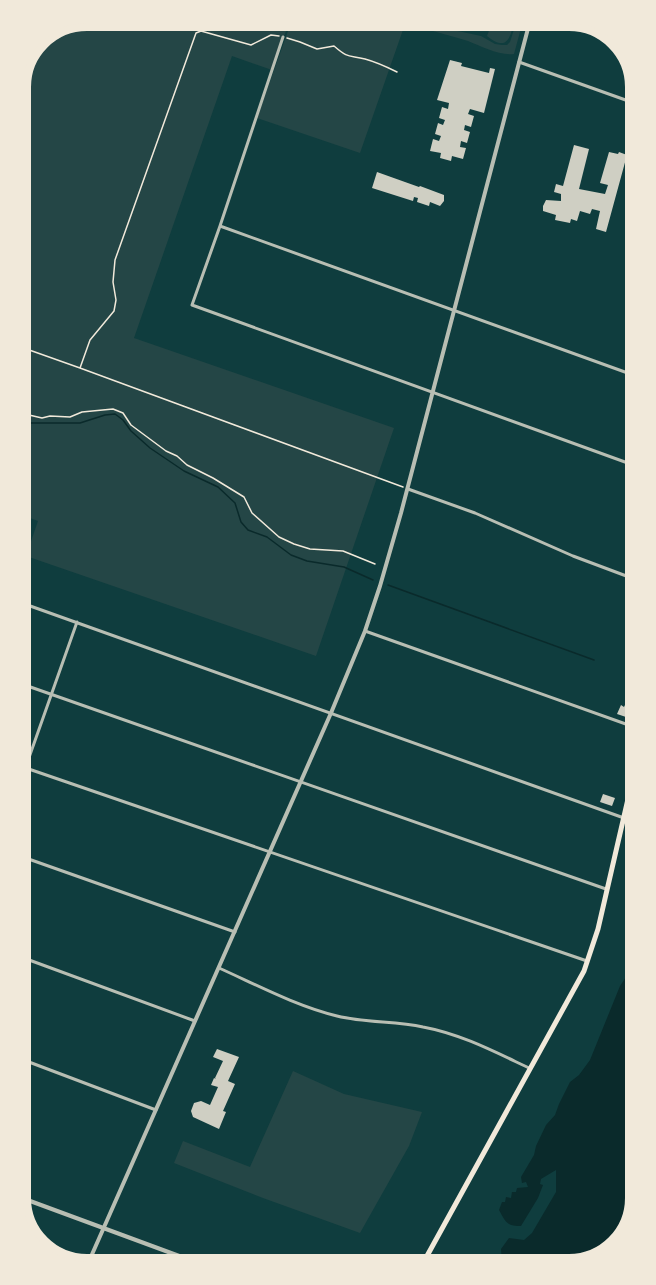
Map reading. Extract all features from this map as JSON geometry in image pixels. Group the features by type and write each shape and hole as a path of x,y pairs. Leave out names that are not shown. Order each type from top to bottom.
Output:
{"main road":[{"path":"426,1258 576,988 588,962 608,890 629,797"}],"street":[{"path":"90,1258 301,782 365,631 408,489 528,27"},
{"path":"283,37 192,305 629,463"},
{"path":"519,62 629,101"},
{"path":"220,226 629,374"},
{"path":"408,489 475,513 573,556 629,577"},
{"path":"27,605 624,818"},
{"path":"27,762 77,622"},
{"path":"365,631 629,725"},
{"path":"27,686 608,890"},
{"path":"27,769 588,962"},
{"path":"27,858 235,932"},
{"path":"27,959 195,1021"},
{"path":"219,968 316,1010 357,1020 401,1023 440,1030 531,1069"},
{"path":"27,1061 156,1110"},
{"path":"27,1200 185,1258"}],"path":[{"path":"80,368 90,340 114,311 115,260 196,33 201,31 251,45 271,35 317,49 334,46 352,58 364,59 398,72"},
{"path":"27,349 408,489"},
{"path":"27,413 42,418 70,417 82,412 113,409 123,413 131,425 166,451 244,497 252,513 279,537 310,549 343,551 375,564"}],"shaded area":[{"path":"287,27 272,70 232,56 134,338 394,428 316,656 27,556 38,521 27,517 27,83 37,54 54,37 75,28"},
{"path":"289,27 404,27 360,153 257,118"},
{"path":"444,27 481,36 495,44 507,45 515,27 521,27 514,54 496,52 468,41 421,28"},
{"path":"490,27 512,27 508,40 504,42 494,41 487,36"},
{"path":"628,974 629,1198 624,1221 619,1231 608,1243 581,1257 502,1258 501,1249 509,1238 524,1240 532,1233 556,1192 556,1170 541,1179 540,1184 543,1185 538,1198 521,1226 509,1224 499,1210 506,1197 511,1198 512,1192 516,1192 517,1188 528,1187 526,1182 522,1183 521,1177 570,1082 579,1075 590,1060 620,986"},
{"path":"293,1071 344,1094 422,1112 409,1146 360,1233 174,1163 183,1141 250,1167"}],"building":[{"path":"450,60 462,63 461,66 489,73 490,68 495,69 484,113 470,109 468,114 474,116 471,127 465,125 464,130 470,132 467,143 461,141 460,147 466,148 463,159 452,156 451,161 440,158 441,153 430,151 433,139 439,141 441,136 435,134 438,123 443,125 445,120 439,118 442,107 448,109 449,103 437,100"},
{"path":"574,145 589,149 579,189 605,194 608,185 600,183 609,152 627,155 606,232 596,229 600,211 592,209 590,214 580,211 577,221 571,219 570,223 555,220 556,215 543,211 546,200 561,201 561,194 554,192 556,184 563,186"},
{"path":"377,172 444,195 444,201 440,206 430,202 429,206 417,202 418,198 414,197 413,201 372,188"},
{"path":"621,705 629,706 629,718 617,714"},
{"path":"603,794 615,798 612,806 600,802"},
{"path":"217,1049 239,1057 228,1081 235,1084 223,1111 226,1112 219,1129 193,1117 191,1111 194,1103 201,1101 210,1105 218,1087 211,1085 223,1061 213,1057"}],"waterway":[{"path":"27,423 80,423 115,414 150,448 184,471 218,487 235,503 241,522 248,530 267,537 291,555 307,561 344,567 373,580"},
{"path":"388,585 594,660"}]}
